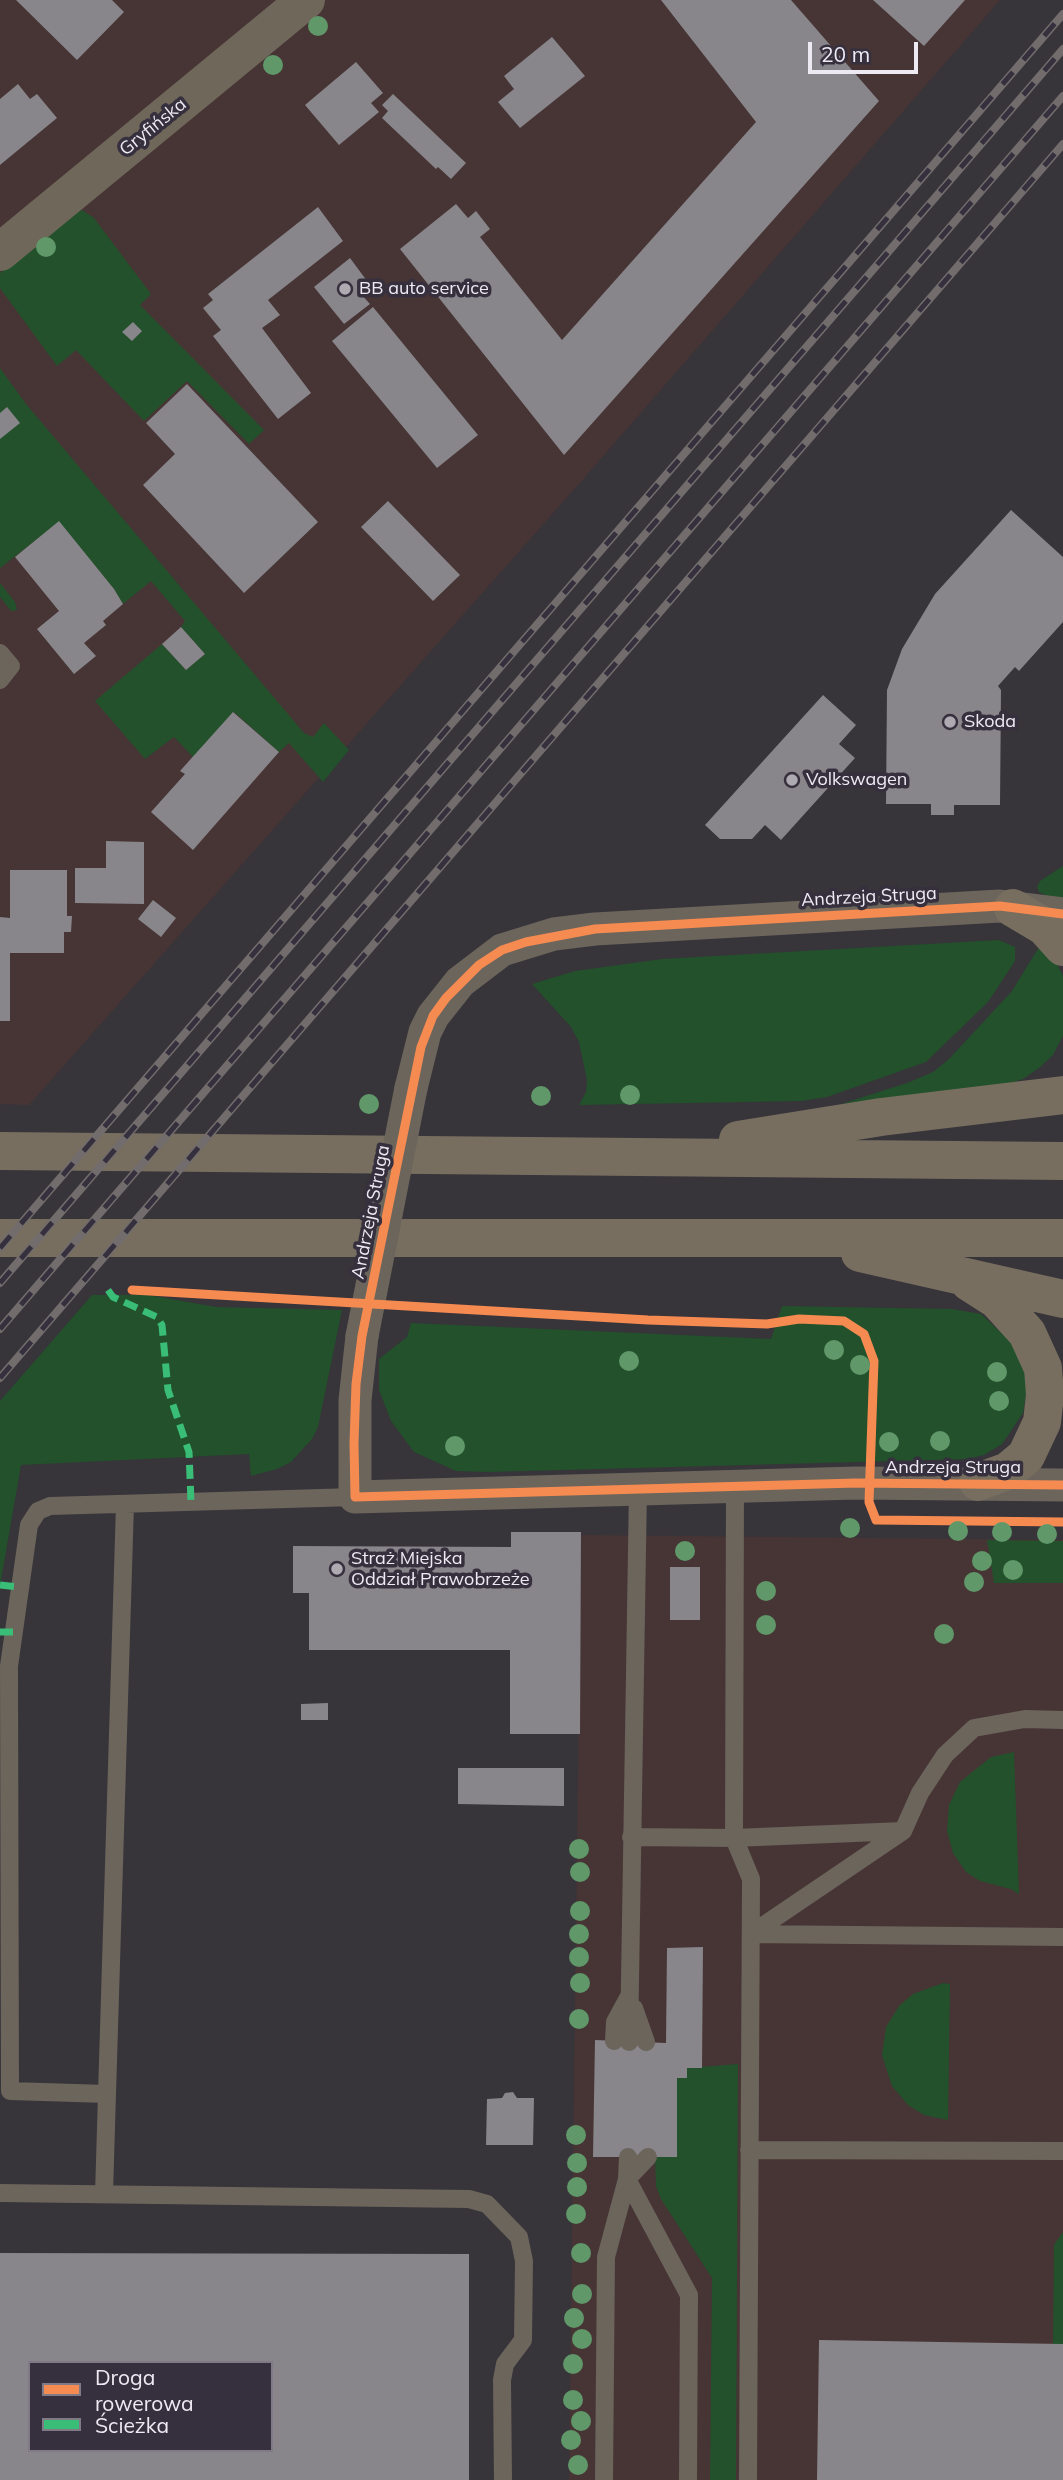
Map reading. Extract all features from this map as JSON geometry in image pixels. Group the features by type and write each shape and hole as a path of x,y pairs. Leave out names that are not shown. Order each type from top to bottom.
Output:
{"main road":[{"path":"1013,908 1045,927 1063,947"},
{"path":"996,1104 1040,1088 1063,1073"},
{"path":"650,1155 870,1118 1063,1095"},
{"name":"Andrzeja Struga","path":"0,1151 650,1155 1063,1161"},
{"path":"777,1236 952,1272 1063,1299"},
{"name":"Andrzeja Struga","path":"0,1238 1063,1237"},
{"path":"952,1272 997,1300 1027,1333 1043,1368 1045,1395 1036,1439 1026,1456 1007,1471 978,1482"}],"street":[{"name":"Gryfińska","path":"0,252 306,0"},
{"name":"Andrzeja Struga","path":"1063,914 1000,906 595,929 554,934 526,942 502,950 479,965 446,998 425,1032 411,1088 362,1336 355,1400 355,1497 735,1486 978,1482 1063,1485"}],"lane":[{"path":"0,653 10,666 0,680"},
{"path":"735,1486 734,1838 751,1879 748,2480"},
{"path":"630,2042 638,1489"},
{"path":"107,2094 5,2091 9,1666 29,1525 38,1511 50,1506 355,1497"},
{"path":"104,2194 125,1504"},
{"path":"751,1934 903,1831 920,1793 945,1755 974,1728 1025,1719 1063,1720"},
{"path":"631,1836 734,1838 903,1831"},
{"path":"751,1934 1063,1937"},
{"path":"749,2150 1063,2151"},
{"path":"620,2157 627,2179 689,2295 688,2480"},
{"path":"604,2480 606,2257 627,2179 648,2157"},
{"path":"0,2193 469,2199 487,2204 519,2236 524,2261 523,2340 505,2364 502,2380 503,2480"}],"shaded area":[{"path":"0,0 1000,0 578,485 29,1105 0,1104"},
{"path":"581,1535 1063,1540 1063,2480 569,2480"}],"green space":[{"path":"82,210 94,218 151,294 140,305 264,430 249,444 187,381 144,421 76,350 57,366 0,288 0,273 74,213"},
{"path":"0,368 26,404 304,733 313,737 324,723 349,750 323,782 289,743 279,752 234,712 193,757 174,737 145,759 95,701 162,644 186,670 205,654 181,627 185,621 151,581 123,604 114,589 59,522 0,568"},
{"path":"0,583 15,602 17,610 11,611 0,597"},
{"path":"1063,866 1063,903 1039,892 1037,887 1040,881"},
{"path":"999,940 1015,947 1015,961 988,1002 926,1062 827,1097 801,1101 579,1105 586,1092 587,1080 579,1042 571,1027 532,984 575,971 662,959"},
{"path":"1039,947 1057,964 1063,976 1063,1036 1053,1055 1039,1068 1023,1079 1004,1085 841,1104 933,1072 949,1059 1012,991"},
{"path":"92,1295 148,1295 216,1307 342,1310 318,1427 312,1439 291,1462 251,1476 249,1454 21,1465 0,1586 0,1401"},
{"path":"782,1306 952,1309 981,1314 1012,1343 1024,1368 1027,1389 1023,1413 1002,1444 984,1455 968,1459 456,1471 414,1452 391,1421 379,1390 379,1359 407,1337 411,1323 771,1339"},
{"path":"987,1540 1063,1541 1063,1583 994,1583"},
{"path":"1014,1752 1019,1894 1011,1889 980,1881 966,1872 953,1853 947,1831 949,1805 960,1782 991,1757"},
{"path":"943,1983 950,1984 948,2120 924,2115 908,2105 892,2086 882,2055 886,2027 899,2006 913,1994"},
{"path":"738,2064 736,2480 710,2480 712,2278 661,2199 656,2186 655,2157 677,2156 677,2078 687,2078 687,2068"},
{"path":"1063,2232 1063,2344 1053,2344 1054,2245"}],"building":[{"path":"16,0 112,0 124,12 77,60"},
{"path":"661,0 791,0 879,101 564,455 400,249 456,204 468,218 476,211 490,229 480,237 562,340 756,122"},
{"path":"873,0 965,0 924,46"},
{"path":"552,37 585,76 520,128 498,102 514,89 504,76"},
{"path":"356,62 383,93 371,103 379,112 339,145 305,105"},
{"path":"18,84 30,99 37,94 57,118 0,165 0,99"},
{"path":"393,94 466,163 451,179 438,167 436,169 382,118 388,111 382,105"},
{"path":"318,207 343,241 268,300 280,315 262,328 311,393 278,419 213,336 221,330 203,308 213,300 208,294"},
{"path":"350,258 370,285 360,293 370,304 344,324 314,287"},
{"path":"373,307 478,435 437,468 332,341"},
{"path":"133,322 142,331 132,341 122,332"},
{"path":"187,384 318,522 244,593 143,485 175,454 146,423"},
{"path":"7,407 20,423 0,439 0,413"},
{"path":"388,501 460,575 433,601 361,527"},
{"path":"1011,510 1063,557 1063,622 1019,671 1015,667 998,686 1001,690 1000,805 954,805 954,815 931,815 931,804 886,804 887,690 902,649 935,594"},
{"path":"59,521 123,604 103,621 106,625 84,643 96,656 74,674 37,629 59,611 15,557"},
{"path":"181,627 205,654 186,670 162,644"},
{"path":"823,695 856,725 839,744 855,758 781,840 765,825 752,839 720,839 705,825"},
{"path":"233,712 279,752 193,850 151,812 185,774 180,771"},
{"path":"106,841 144,842 144,904 75,903 75,868 106,868"},
{"path":"10,870 67,870 67,916 72,916 71,932 64,932 64,953 10,953 10,1021 0,1021 0,917 10,918"},
{"path":"153,900 176,918 161,937 138,919"},
{"path":"511,1532 581,1532 580,1734 510,1734 510,1650 309,1650 309,1593 293,1593 293,1546 511,1547"},
{"path":"670,1567 700,1567 700,1620 670,1620"},
{"path":"328,1703 328,1720 301,1720 301,1704"},
{"path":"458,1768 564,1768 564,1806 458,1804"},
{"path":"703,1947 702,2068 687,2068 687,2078 677,2078 677,2157 593,2157 595,2040 666,2043 667,1948"},
{"path":"513,2092 517,2098 534,2098 533,2145 486,2145 487,2099 502,2098 505,2093"},
{"path":"0,2253 469,2254 469,2480 0,2480"},
{"path":"819,2340 1063,2344 1063,2480 817,2480"}],"railway":[{"path":"0,1248 1063,14"},
{"path":"0,1283 1063,49"},
{"path":"0,1329 1063,96"},
{"path":"0,1378 1063,144"}],"marked path":[{"path":"108,1290 113,1297 157,1317 162,1325 168,1390 189,1452 191,1502"},
{"path":"0,1585 20,1587"},
{"path":"0,1632 13,1632"}],"cycle path":[{"path":"1063,914 1000,906 595,929 526,942 502,950 479,965 446,998 433,1016 421,1047 362,1336 356,1384 354,1443 355,1497 856,1483 1063,1485"},
{"path":"132,1290 648,1320 767,1324 799,1319 844,1321 864,1334 874,1361 869,1502 876,1520 1063,1522"}],"place":[{"name":"BB auto service","path":"345,289"},
{"name":"Skoda","path":"950,722"},
{"name":"Volkswagen","path":"792,780"},
{"name":"Straż Miejska Oddział Prawobrzeże","path":"337,1569"}]}
